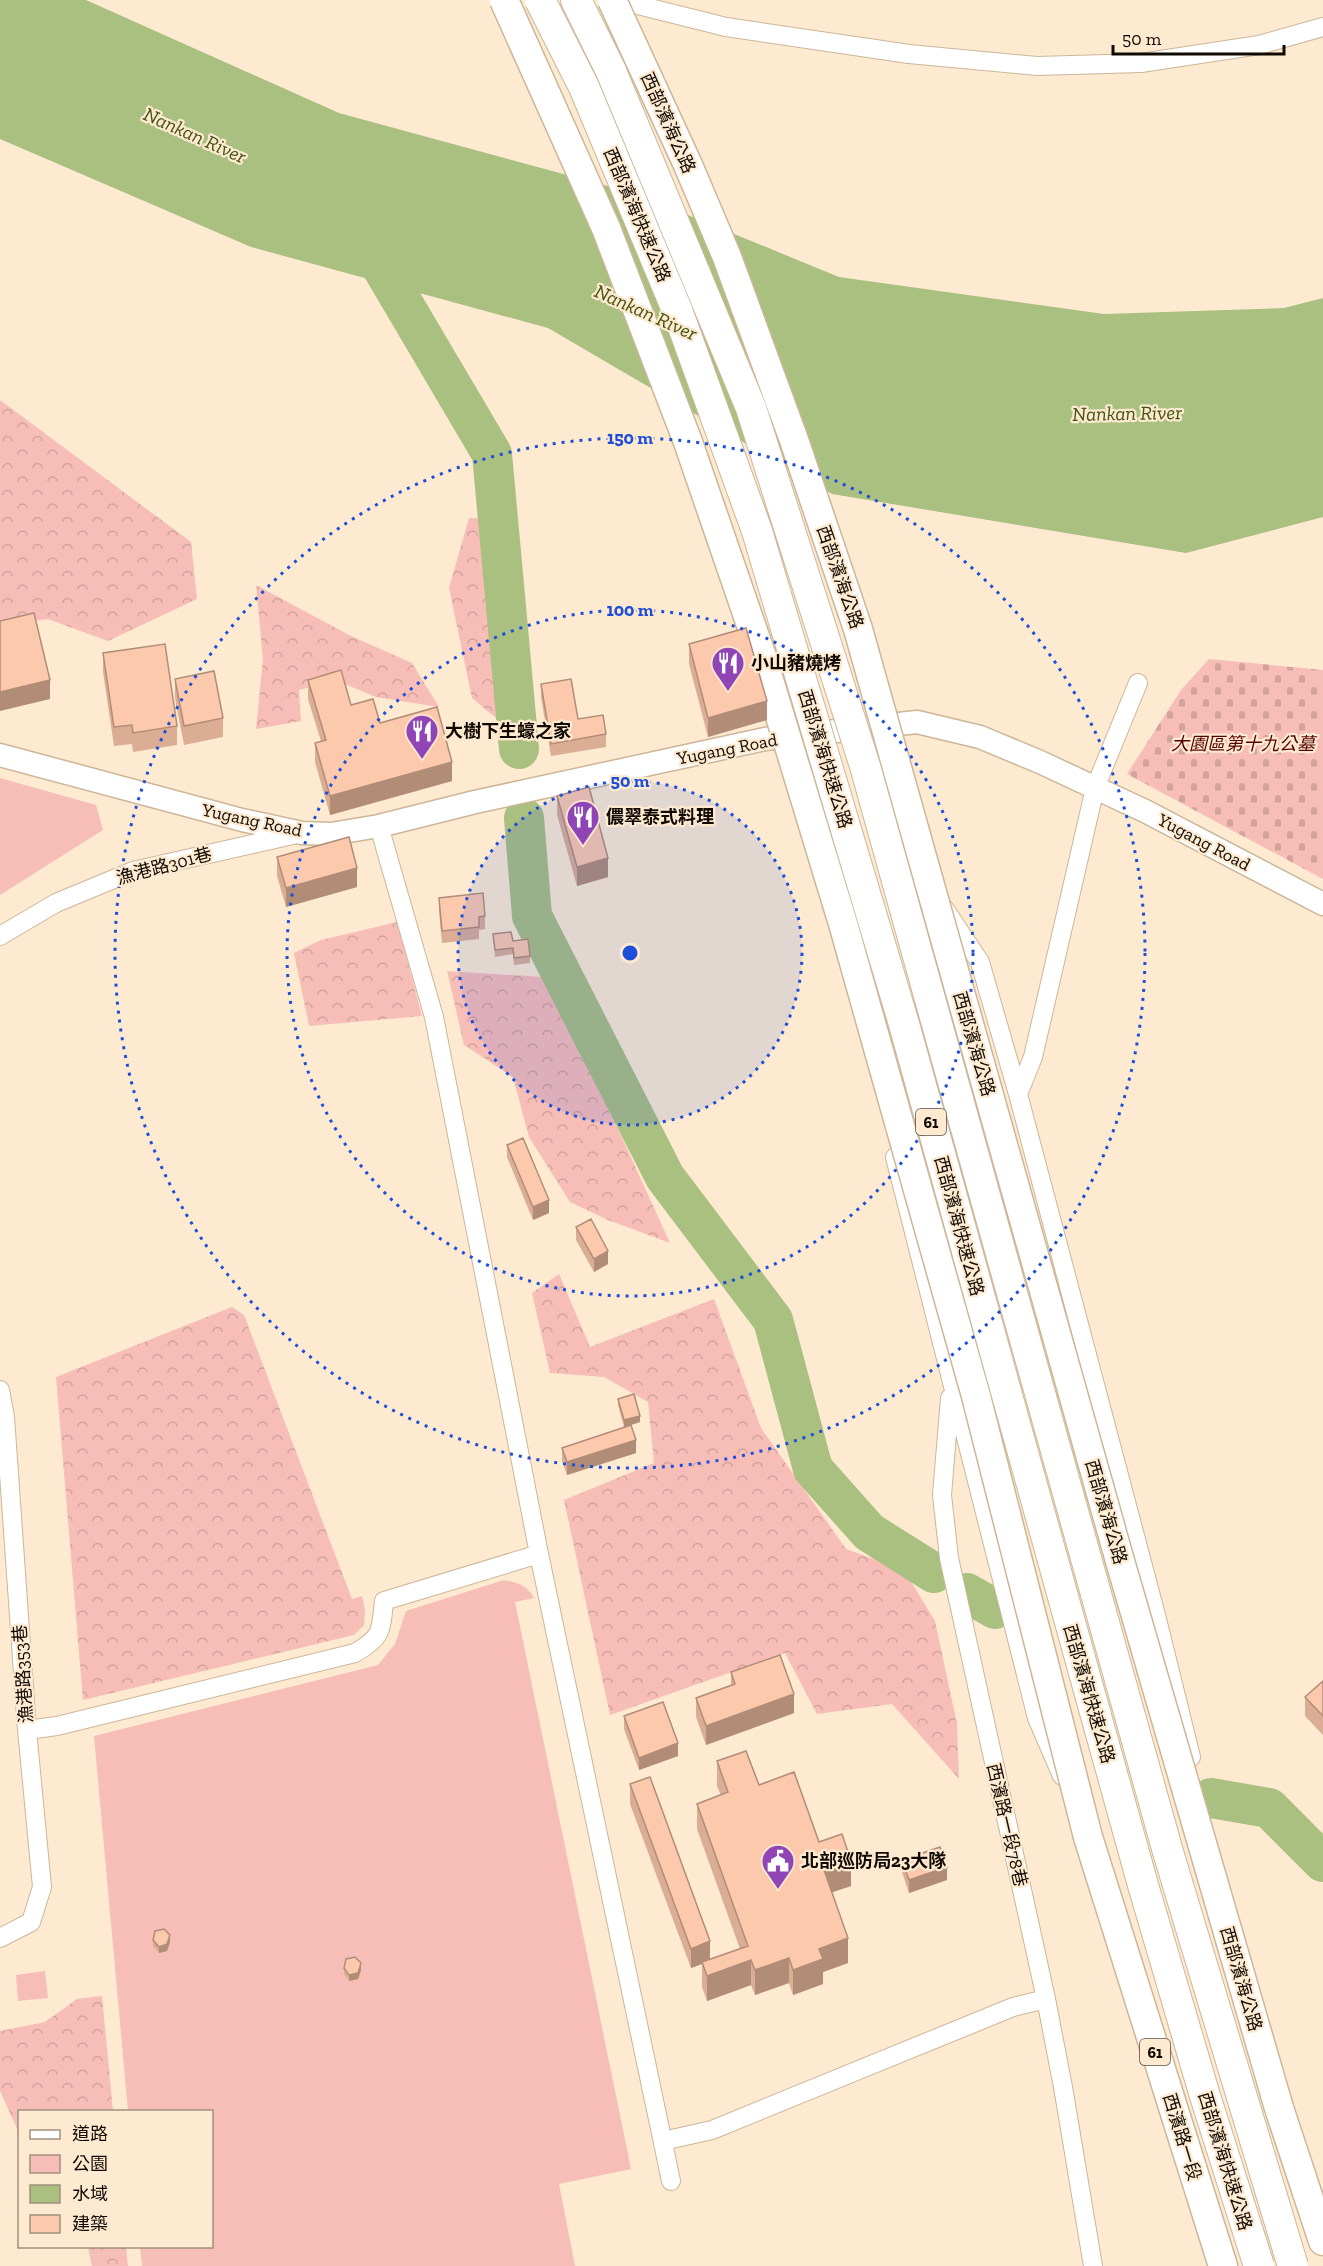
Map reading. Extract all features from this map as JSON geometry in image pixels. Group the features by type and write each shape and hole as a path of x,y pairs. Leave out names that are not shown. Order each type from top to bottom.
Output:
{"highway":[{"name":"西部濱海快速公路","path":"540,0 584,87 677,310 757,531 904,1024 1143,1885 1205,2096 1259,2266"},
{"name":"西部濱海快速公路","path":"576,0 611,71 751,408 865,766 1168,1852 1293,2266"}],"main road":[{"name":"61","path":"504,0 610,239 688,442 762,657 844,927 976,1396 1088,1837"},
{"name":"西部濱海公路","path":"612,0 688,165 727,257 794,440 858,629 1110,1528 1279,2108"},
{"name":"西濱路一段","path":"1088,1837 1223,2266"},
{"path":"1279,2108 1323,2241"}],"street":[{"path":"618,0 726,27 909,54 1036,66 1141,63 1259,45 1323,27"},
{"path":"1018,1094 1033,1057 1095,788 1138,683"},
{"name":"Yugang Road","path":"0,755 242,820 302,833 331,834 379,826 475,802 765,739 917,722 980,737 1095,788 1145,811 1323,904"},
{"path":"870,726 910,857 980,962 1018,1094 1156,1615 1201,1800 1264,2030 1279,2108"},
{"path":"809,734 853,879 866,1042 951,1382 1037,1718 1088,1837"},
{"path":"379,826 434,1017 539,1554 671,2181"},
{"name":"漁港路301巷","path":"0,936 56,903 133,871 302,833"},
{"name":"西濱路一段78巷","path":"951,1382 942,1495 950,1558 1046,2000 1093,2266"},
{"name":"漁港路353巷","path":"0,1390 5,1417 27,1730 42,1887 31,1922 0,1938"},
{"path":"27,1730 68,1724 355,1653 374,1642 382,1625 384,1601 539,1554"},
{"path":"663,2141 712,2130 1013,2007 1046,2000"}],"green space":[{"path":"0,400 191,542 197,599 108,641 48,619 0,626"},
{"path":"469,518 488,519 504,725 472,698 449,588"},
{"path":"256,585 351,636 412,663 439,707 376,697 335,680 299,690 301,721 256,729 263,659"},
{"name":"大園區第十九公墓","path":"1209,659 1323,670 1323,879 1127,774 1181,690"},
{"path":"0,778 96,805 103,830 0,895"},
{"path":"397,922 422,1016 309,1026 294,953 321,940"},
{"path":"447,971 544,977 670,1243 608,1220 570,1202 529,1137 513,1077 464,1045"},
{"path":"559,1274 590,1347 714,1299 761,1428 846,1549 904,1570 935,1621 957,1724 959,1779 892,1704 817,1714 785,1653 610,1715 564,1500 654,1463 648,1402 604,1377 550,1373 532,1293"},
{"path":"232,1307 244,1315 352,1599 362,1596 365,1610 364,1625 354,1635 83,1700 56,1377"},
{"path":"504,1580 522,1585 534,1598 515,1602 631,2169 559,2184 575,2266 142,2266 140,2248 213,2248 213,2110 128,2110 94,1736 378,1665 395,1644 406,1611"},
{"path":"45,1971 48,1998 18,2001 16,1975"},
{"path":"102,1996 113,2110 18,2110 18,2131 0,2091 0,2031 45,2022 77,1999"},
{"path":"88,2248 126,2248 128,2266 92,2266"}],"water":[{"name":"Nankan River","path":"0,0 86,0 339,113 637,194 839,277 1104,314 1284,308 1323,298 1323,517 1186,553 832,494 548,328 251,247 0,139"}],"building":[{"path":"34,613 50,680 0,692 0,621"},
{"name":"小山豬燒烤","path":"746,628 767,701 708,718 689,644"},
{"path":"165,644 177,726 133,733 132,725 114,727 103,653"},
{"path":"341,670 351,705 373,699 380,723 437,707 452,762 330,796 315,743 326,740 308,680"},
{"path":"214,671 223,718 184,726 175,679"},
{"path":"571,679 578,719 603,715 606,734 551,744 541,684"},
{"name":"儂翠泰式料理","path":"589,787 608,858 577,867 557,796"},
{"path":"349,837 357,868 286,888 277,857"},
{"path":"483,893 485,916 479,917 479,927 442,931 439,898"},
{"path":"511,932 513,941 528,939 530,956 514,958 513,948 495,950 493,934"},
{"path":"523,1138 549,1200 533,1207 507,1145"},
{"path":"591,1219 608,1251 594,1259 576,1227"},
{"path":"634,1394 640,1416 624,1420 618,1399"},
{"path":"631,1425 636,1440 567,1462 562,1448"},
{"path":"780,1655 794,1694 706,1726 696,1698 735,1684 731,1672"},
{"path":"1323,1681 1323,1716 1305,1697"},
{"path":"663,1702 678,1743 639,1758 624,1716"},
{"name":"北部巡防局23大隊","path":"746,1751 759,1785 794,1772 819,1842 842,1834 851,1861 824,1870 848,1938 819,1949 823,1959 793,1970 789,1958 755,1970 751,1960 707,1976 702,1962 748,1946 697,1804 728,1792 717,1761"},
{"path":"650,1777 710,1941 691,1949 630,1784"},
{"path":"940,1847 947,1867 909,1880 902,1860"},
{"path":"164,1929 170,1935 167,1944 159,1947 153,1940 155,1931"},
{"path":"355,1957 361,1963 358,1973 349,1975 344,1968 346,1959"}],"waterway":[{"path":"364,237 492,454 519,749"},
{"path":"524,818 532,916 665,1177 773,1320 813,1469 869,1532 934,1573"},
{"path":"967,1593 995,1609"},
{"path":"1211,1798 1269,1808 1323,1862"}],"place":[{"name":"小山豬燒烤","path":"728,692"},
{"name":"大樹下生蠔之家","path":"422,760"},
{"name":"儂翠泰式料理","path":"583,846"},
{"name":"北部巡防局23大隊","path":"778,1890"}]}
